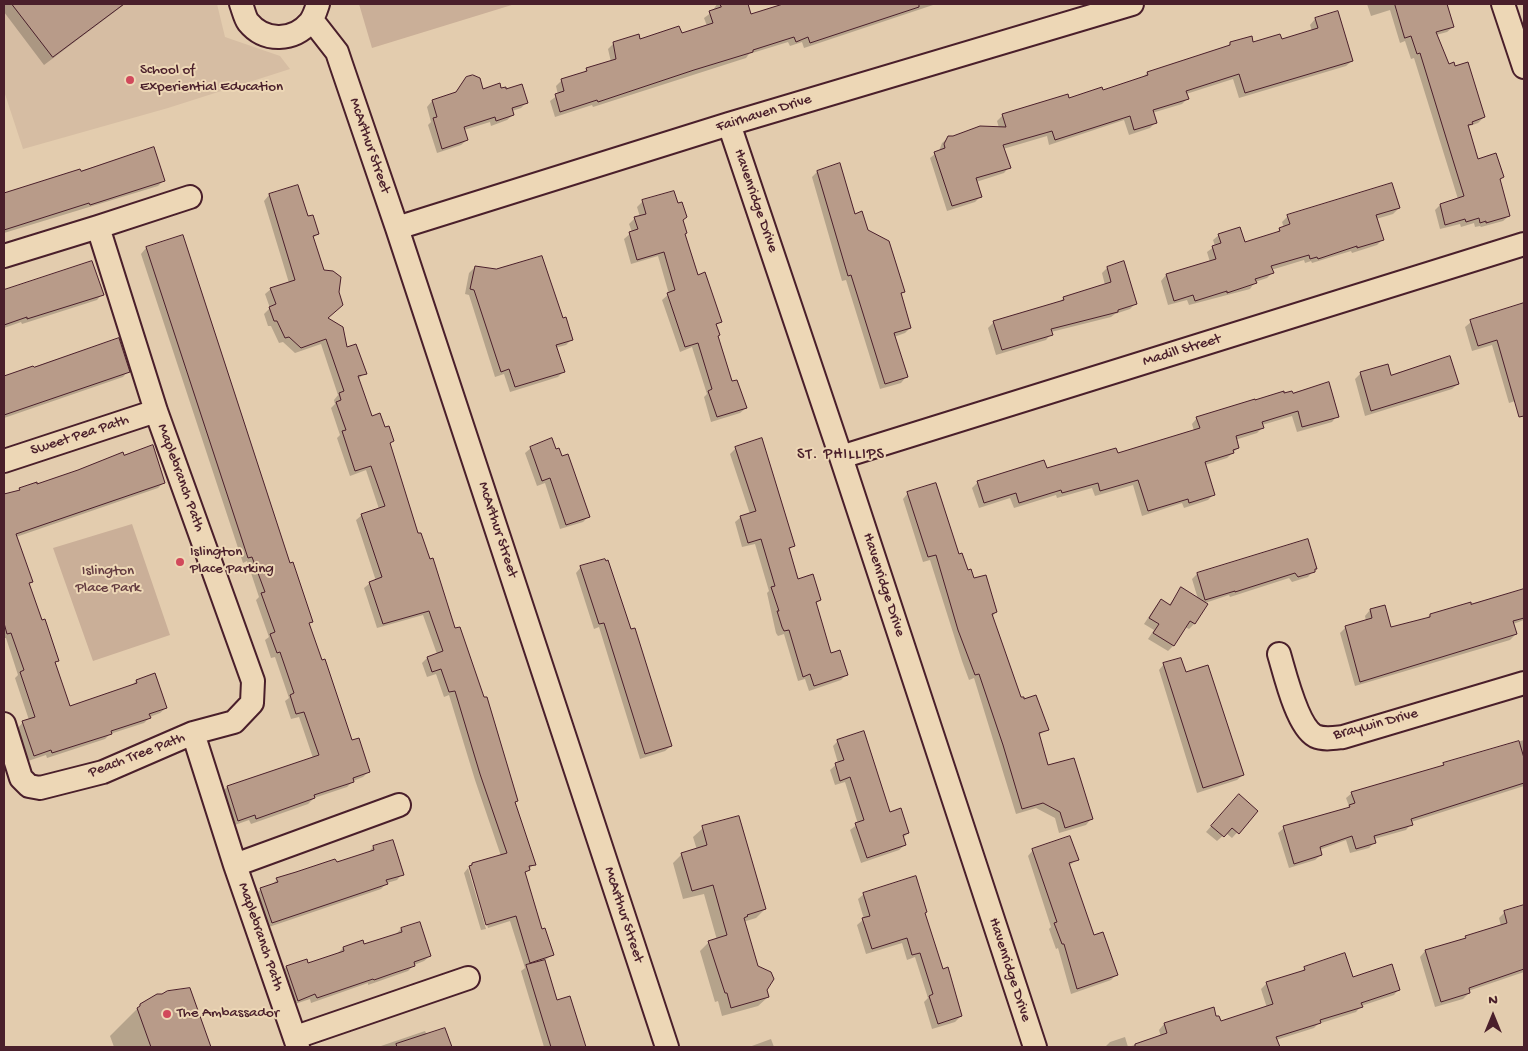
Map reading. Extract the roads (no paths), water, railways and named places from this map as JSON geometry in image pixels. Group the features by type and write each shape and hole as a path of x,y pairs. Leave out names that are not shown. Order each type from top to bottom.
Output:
{"street":[{"name":"McArthur Street","path":"241,4 248,22 262,34 280,38 298,33 315,12 337,52 397,228 666,1047"},
{"name":"Fairhaven Drive","path":"397,228 729,124 1132,4"},
{"path":"1503,4 1524,67"},
{"name":"Havenridge Drive","path":"729,124 841,457 1034,1047"},
{"path":"4,256 190,196"},
{"name":"Maplebranch Path","path":"98,227 156,411 253,681 252,704 234,722 194,733 235,865 297,1042 468,978"},
{"name":"Madill Street","path":"841,457 1524,244"},
{"name":"Sweet Pea Path","path":"4,461 156,411"},
{"name":"Braywin Drive","path":"1279,654 1299,717 1307,729 1316,736 1327,738 1342,737 1524,683"},
{"name":"Peach Tree Path","path":"4,724 21,778 29,786 40,788 102,772 194,733"},
{"name":"Maplebranch Path","path":"235,865 399,805"}],"place":[{"name":"School of Experiential Education","path":"130,80"},
{"name":"Islington Place Parking","path":"180,562"},
{"name":"The Ambassador","path":"167,1014"}],"district":[{"name":"ST. PHILLIPS","path":"841,456"}],"park label":[{"name":"Islington Place Park","path":"108,580"}]}
